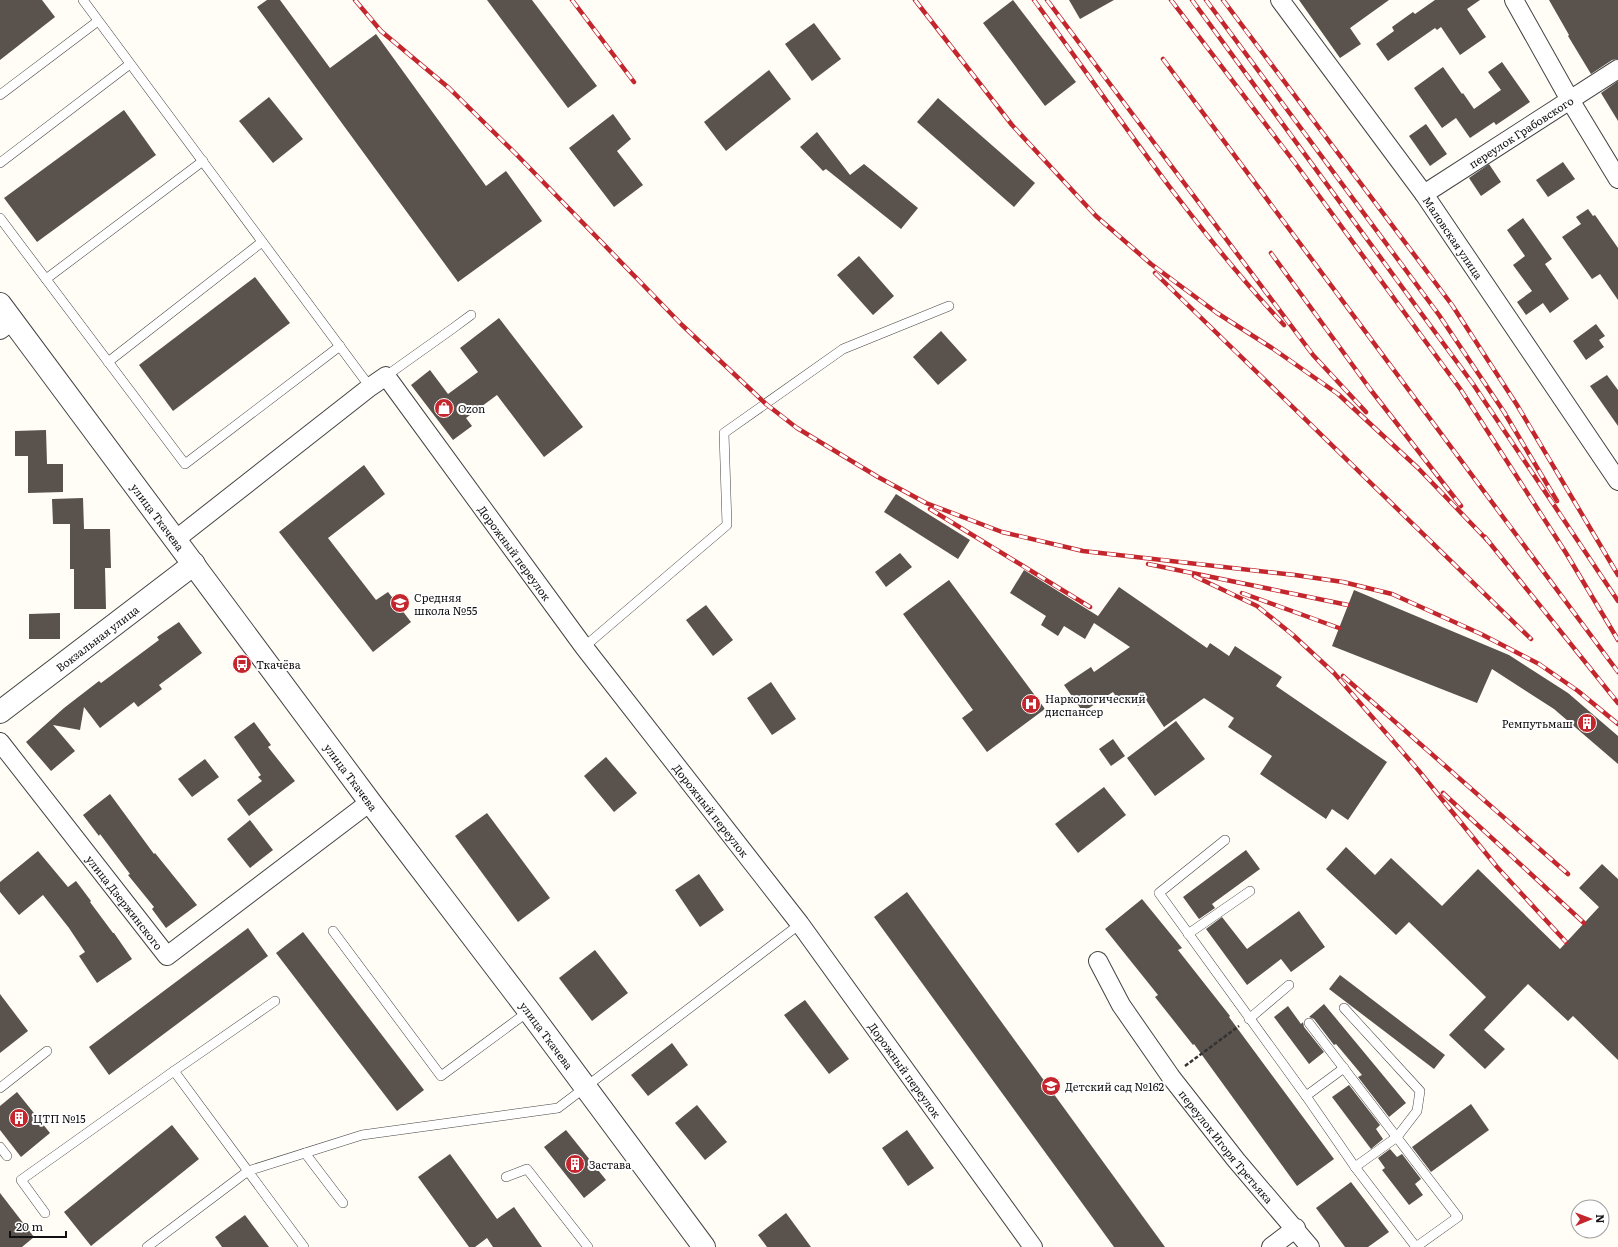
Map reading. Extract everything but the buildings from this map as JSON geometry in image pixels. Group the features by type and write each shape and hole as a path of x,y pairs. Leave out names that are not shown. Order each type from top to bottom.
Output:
{"street":[{"name":"Маловская улица","path":"1280,0 1424,194 1618,482"},
{"path":"1514,0 1570,100 1618,179"},
{"name":"переулок Грабовского","path":"1424,194 1618,69"},
{"name":"улица Ткачева","path":"4,318 194,564 370,802 529,1011 704,1247"},
{"path":"175,540 386,376"},
{"name":"Дорожный переулок","path":"386,376 584,647 800,924 1033,1247"},
{"name":"Вокзальная улица","path":"0,712 194,564"},
{"name":"улица Дзержинского","path":"0,742 167,956 370,802"},
{"name":"переулок Игоря Третьяка","path":"1098,961 1121,1006 1171,1077 1236,1160 1296,1228 1310,1247"},
{"path":"1271,1247 1296,1228"}],"lane":[{"path":"83,0 370,387"},
{"path":"0,95 98,21"},
{"path":"0,163 130,64"},
{"path":"46,279 203,161"},
{"path":"0,218 185,464 340,346"},
{"path":"108,362 262,242"},
{"path":"584,647 727,525 724,433 843,349 949,306"},
{"path":"386,376 471,315"},
{"path":"1225,840 1159,893 1306,1096 1355,1167 1416,1247 1458,1217 1309,1023"},
{"path":"1188,934 1250,891"},
{"path":"147,1247 248,1171 362,1135 558,1108 800,924"},
{"path":"333,930 441,1076 529,1011"},
{"path":"1249,1019 1289,985"},
{"path":"45,1213 21,1180 274,1001"},
{"path":"1344,1008 1420,1091 1417,1111 1397,1137 1355,1167"},
{"path":"0,1088 46,1051"},
{"path":"1306,1096 1344,1068"},
{"path":"174,1071 304,1247"},
{"path":"0,1147 7,1156"},
{"path":"305,1153 343,1203"},
{"path":"506,1177 527,1169 588,1247"}],"path":[{"path":"1171,1077 1249,1019"}],"railway":[{"path":"355,0 381,31 449,88 516,154 682,325 766,404 797,428 878,477 926,503 1002,532 1083,551 1295,575 1343,582 1392,594 1481,634 1539,664 1578,691 1618,724"},
{"path":"572,0 634,82"},
{"path":"915,0 1012,125 1096,216 1151,264 1217,313 1272,348 1338,394 1418,468 1488,541"},
{"path":"1034,0 1185,207 1217,248 1284,325"},
{"path":"1047,0 1313,355 1366,412"},
{"path":"1171,0 1295,163 1461,390 1566,553 1618,640"},
{"path":"1192,0 1473,384 1618,601"},
{"path":"1206,0 1439,315 1504,412 1557,501"},
{"path":"1223,0 1452,305 1517,405 1618,575"},
{"path":"1163,59 1618,672"},
{"path":"1271,253 1370,389 1461,506"},
{"path":"1155,273 1531,639"},
{"path":"930,509 1090,607"},
{"path":"1485,537 1618,703"},
{"path":"1148,564 1348,605"},
{"path":"1194,576 1257,606 1293,635 1334,673 1419,771 1497,867 1566,942"},
{"path":"1242,593 1339,628"},
{"path":"1343,676 1568,874"},
{"path":"1443,793 1584,923"}],"place":[{"name":"Ozon","path":"444,408"},
{"name":"Средняя школа №55","path":"400,603"},
{"name":"Ткачёва","path":"242,664"},
{"name":"Наркологический диспансер","path":"1031,704"},
{"name":"Ремпутьмаш","path":"1587,723"},
{"name":"Детский сад №162","path":"1051,1086"},
{"name":"ЦТП №15","path":"19,1118"},
{"name":"Застава","path":"575,1164"}]}
